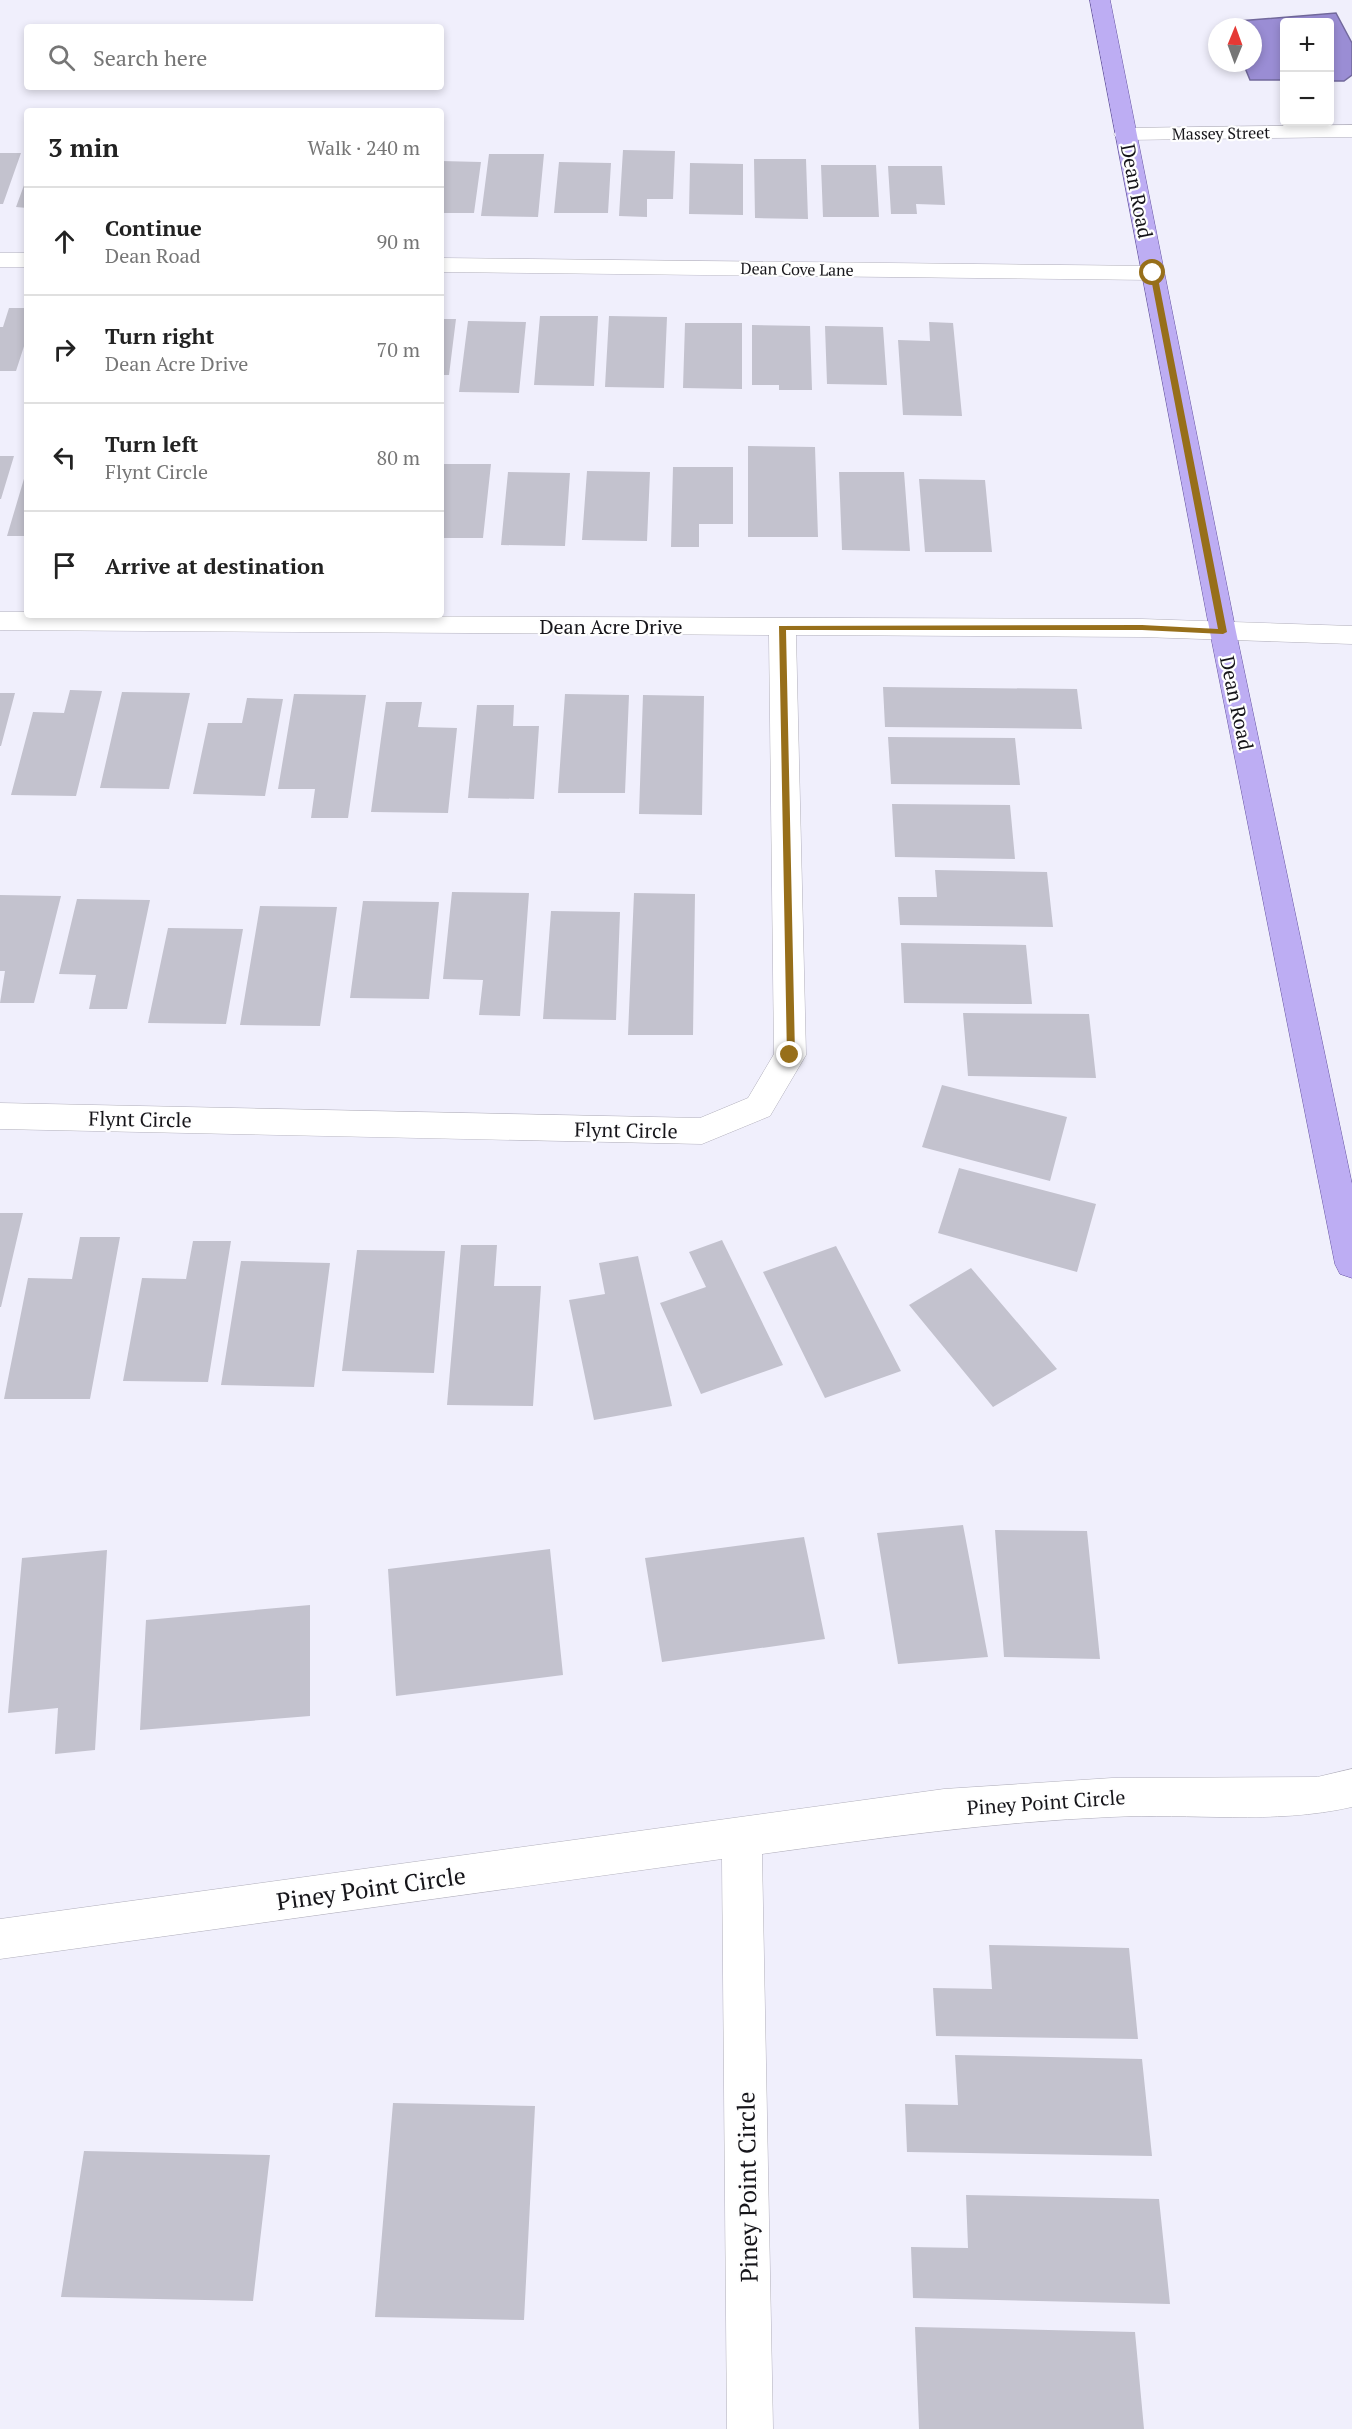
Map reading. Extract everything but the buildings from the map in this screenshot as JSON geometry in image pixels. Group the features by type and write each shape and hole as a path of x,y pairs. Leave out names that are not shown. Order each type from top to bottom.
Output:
{"main road":[{"name":"Dean Road","path":"1100,0 1223,632 1352,1264"}],"street":[{"name":"Massey Street","path":"1125,134 1352,131"},
{"path":"0,260 24,260"},
{"name":"Dean Cove Lane","path":"444,265 1153,273"},
{"name":"Dean Acre Drive","path":"0,621 1142,628 1352,635"},
{"name":"Flynt Circle","path":"0,1116 702,1131 759,1107 790,1055 782,627"},
{"name":"Piney Point Circle","path":"0,1939 944,1809 1019,1802 1190,1795 1317,1796 1352,1788"},
{"name":"Piney Point Circle","path":"742,1837 750,2429"}],"shaded area":[{"path":"1336,13 1352,43 1352,75 1344,81 1334,81 1334,18 1280,18 1280,80 1250,80 1247,72 1262,72 1262,19"}],"route":[{"path":"790,1055 782,627 1142,628 1223,632 1153,273"}]}
